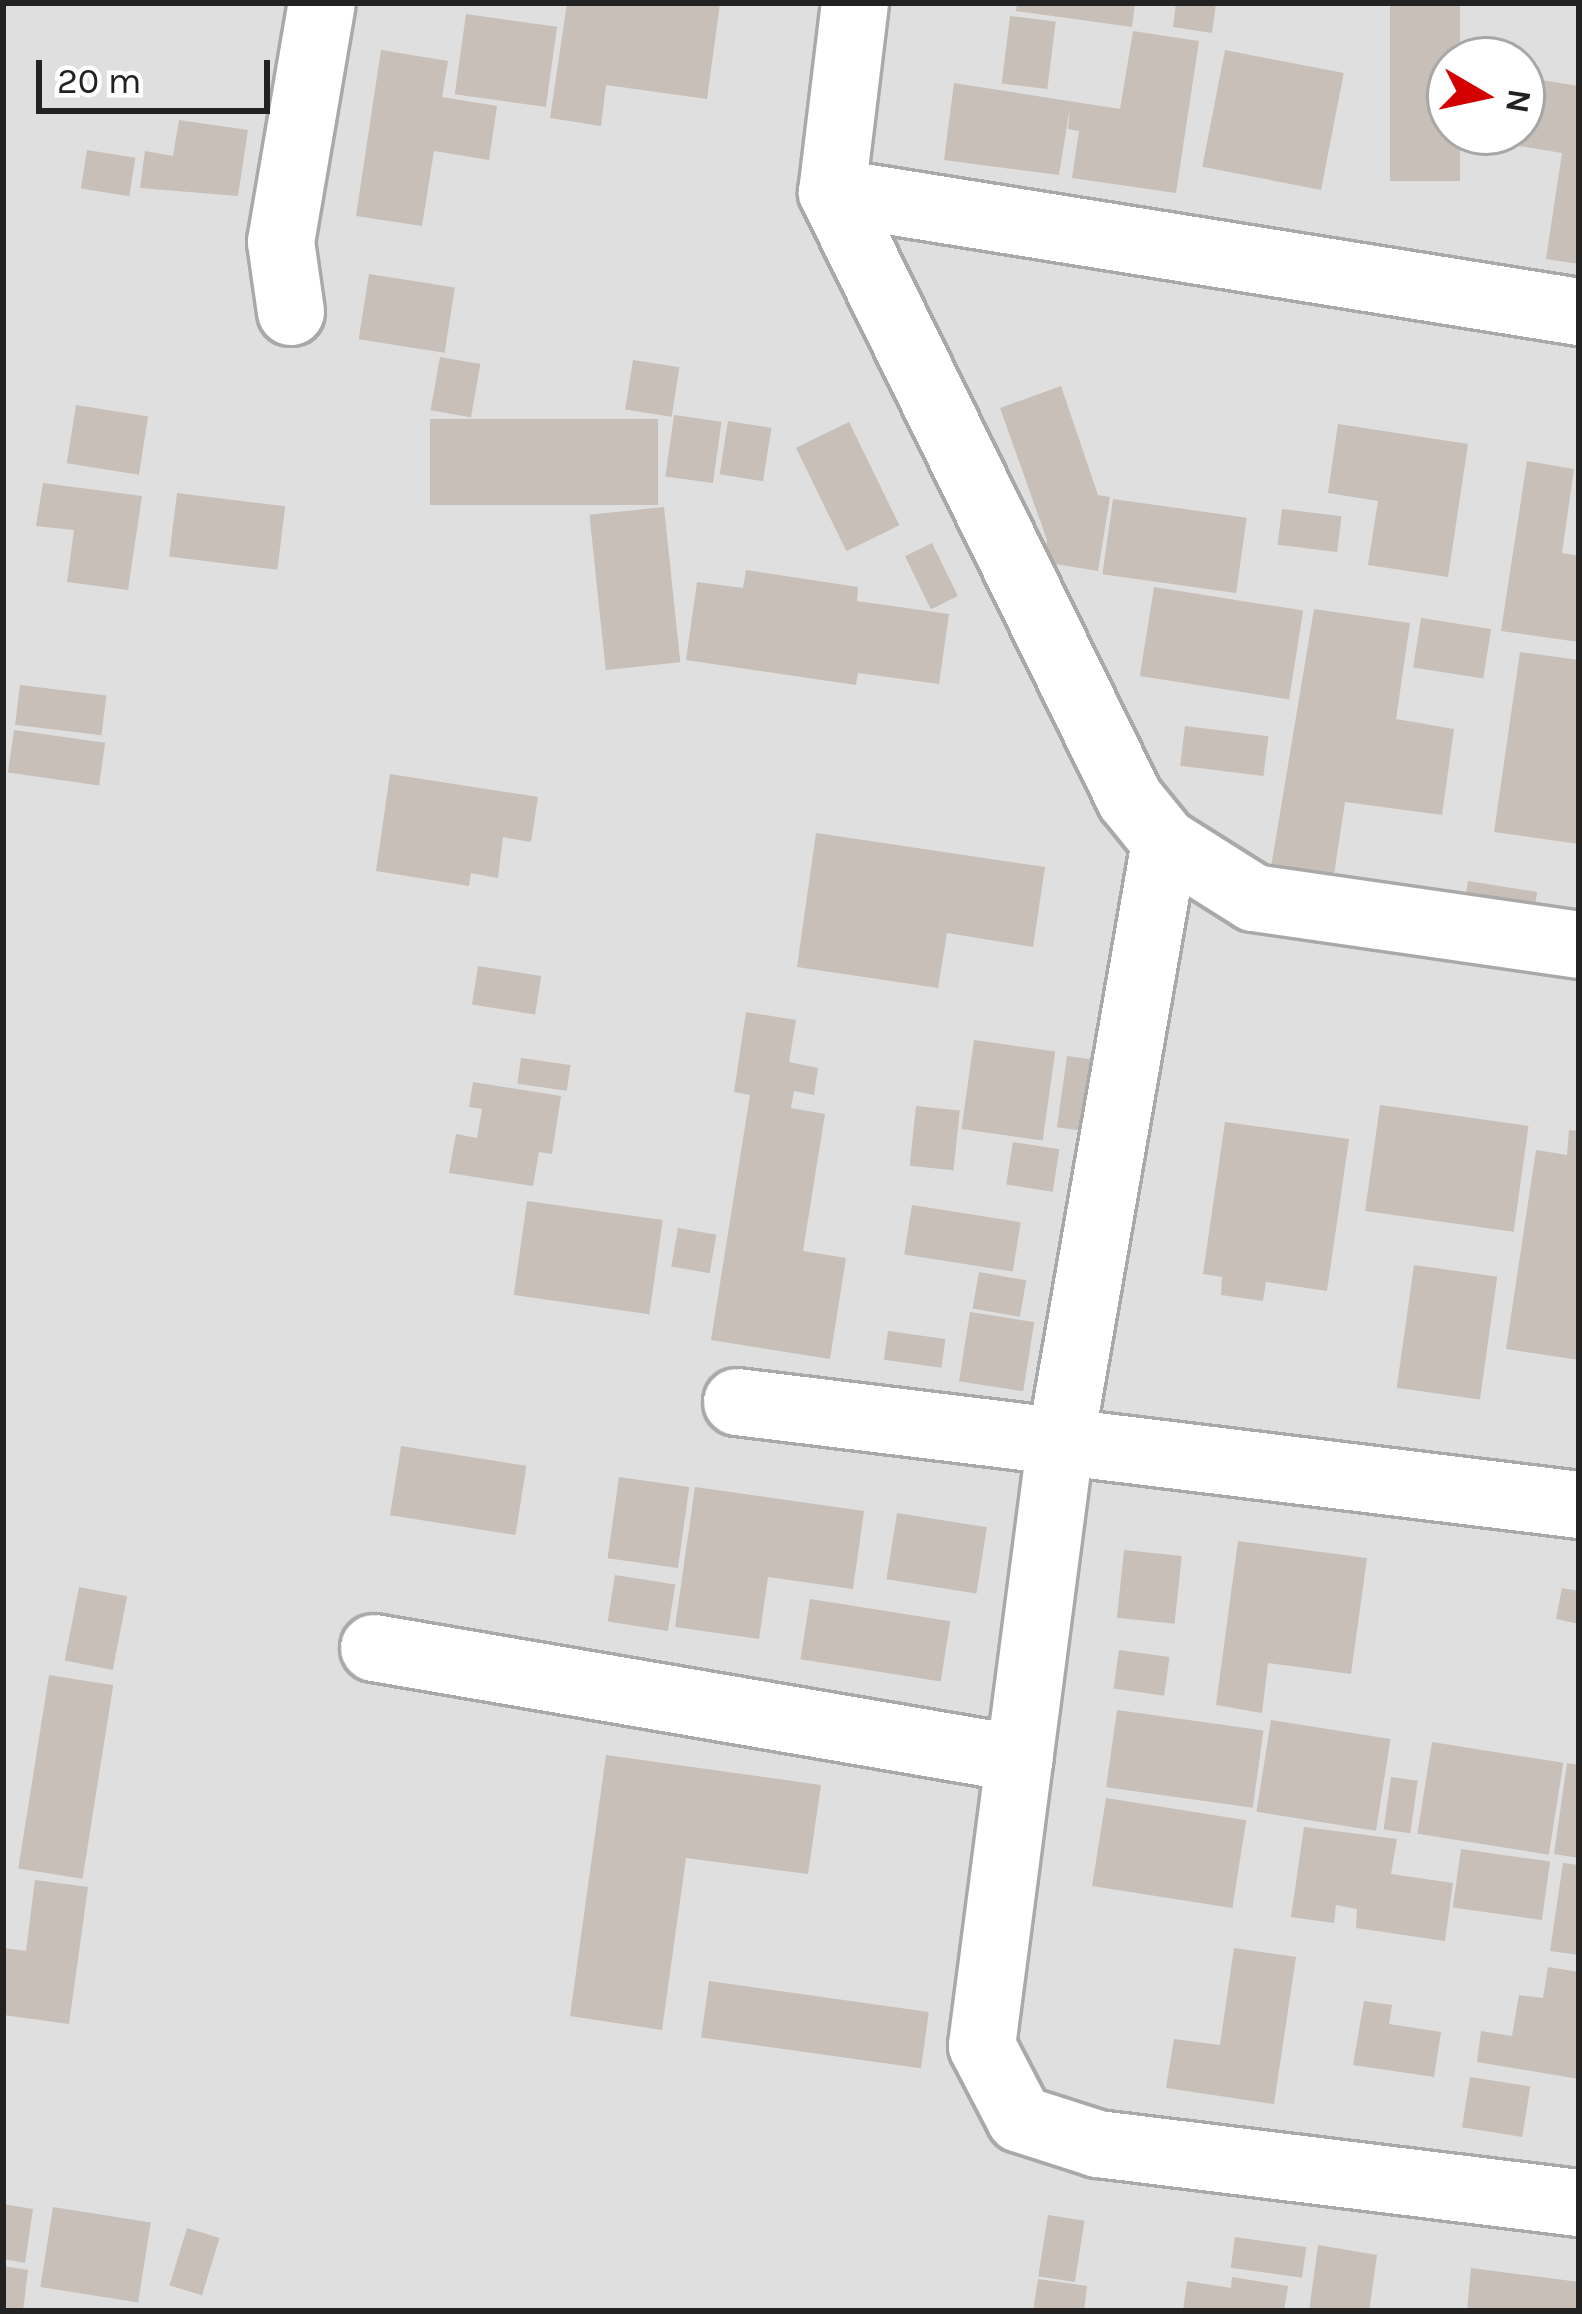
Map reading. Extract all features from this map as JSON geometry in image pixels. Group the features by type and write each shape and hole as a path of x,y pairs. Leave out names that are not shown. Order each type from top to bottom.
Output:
{"street":[{"path":"291,312 281,242 322,3"},
{"path":"855,3 832,192 1119,778 1165,842 1254,898 1579,945"},
{"path":"832,192 1579,312"},
{"path":"1165,842 1061,1439 982,2046 1020,2119 1098,2144 1579,2203"},
{"path":"737,1402 1579,1505"},
{"path":"374,1648 1020,1759"}],"shaded area":[{"path":"3,3 1579,3 1579,2311 3,2311"}],"building":[{"path":"567,3 720,3 707,99 606,85 601,126 550,118"},
{"path":"1017,3 1135,3 1132,27 1016,11"},
{"path":"1176,3 1216,3 1212,33 1173,27"},
{"path":"1390,3 1460,3 1460,36 1426,36 1426,156 1460,156 1460,181 1390,181"},
{"path":"466,14 557,27 546,107 455,94"},
{"path":"1010,16 1056,22 1047,89 1002,83"},
{"path":"1133,31 1199,41 1176,193 1072,178 1079,131 1068,129 1070,107 1059,175 944,160 954,83 1120,109"},
{"path":"381,50 448,61 442,97 497,106 489,160 434,151 422,226 356,216"},
{"path":"1225,50 1344,73 1321,190 1202,167"},
{"path":"1546,81 1579,86 1579,264 1546,259 1562,153 1546,150"},
{"path":"179,120 248,130 238,196 140,188 145,151 173,156"},
{"path":"87,150 135,158 129,196 81,189"},
{"path":"369,274 455,288 445,353 359,339"},
{"path":"440,357 480,364 471,417 431,410"},
{"path":"633,360 679,367 672,417 625,409"},
{"path":"1061,386 1098,495 1110,497 1098,571 1043,562 1047,540 1000,408"},
{"path":"76,405 148,416 139,475 67,463"},
{"path":"674,415 722,422 713,483 665,476"},
{"path":"430,419 658,419 658,505 430,505"},
{"path":"728,421 771,428 763,481 720,474"},
{"path":"849,422 899,525 846,551 796,448"},
{"path":"1338,424 1468,444 1448,577 1368,565 1378,501 1328,493"},
{"path":"1527,461 1574,469 1562,553 1579,556 1579,642 1501,631"},
{"path":"43,483 142,496 128,590 67,582 74,530 36,526"},
{"path":"177,493 285,506 277,570 169,557"},
{"path":"1113,499 1247,518 1236,593 1102,574"},
{"path":"664,507 680,662 606,670 589,515"},
{"path":"1282,509 1342,516 1337,552 1278,545"},
{"path":"932,543 958,596 931,609 905,556"},
{"path":"746,570 858,587 857,601 949,614 939,684 858,673 856,685 686,660 697,582 743,588"},
{"path":"1154,587 1303,611 1289,700 1140,676"},
{"path":"1314,609 1410,623 1396,719 1454,729 1442,815 1345,802 1332,888 1269,879"},
{"path":"1421,618 1491,629 1483,678 1413,667"},
{"path":"1520,652 1579,660 1579,844 1494,832"},
{"path":"20,685 106,696 101,735 15,725"},
{"path":"1185,726 1268,736 1263,776 1180,766"},
{"path":"14,730 105,743 99,785 8,773"},
{"path":"390,774 538,797 531,842 503,837 498,878 471,873 469,886 376,871"},
{"path":"816,833 1045,867 1033,947 947,933 938,988 797,967"},
{"path":"1468,881 1537,892 1531,931 1462,921"},
{"path":"478,966 541,976 535,1015 472,1005"},
{"path":"746,1012 796,1020 789,1062 818,1068 814,1095 794,1091 791,1108 825,1114 803,1251 846,1258 830,1359 711,1340 750,1095 734,1092"},
{"path":"974,1040 1055,1051 1043,1141 961,1129"},
{"path":"1067,1056 1096,1060 1086,1131 1057,1127"},
{"path":"521,1058 571,1065 567,1091 517,1084"},
{"path":"473,1082 561,1096 552,1154 539,1152 533,1186 449,1173 456,1134 477,1138 482,1109 469,1107"},
{"path":"1380,1105 1529,1126 1514,1232 1365,1211"},
{"path":"916,1106 960,1111 953,1170 910,1166"},
{"path":"1225,1122 1349,1139 1327,1291 1266,1282 1263,1301 1221,1295 1222,1277 1203,1274"},
{"path":"1569,1130 1579,1131 1579,1360 1506,1349 1536,1150 1567,1155"},
{"path":"1013,1142 1059,1149 1053,1192 1006,1184"},
{"path":"527,1201 663,1220 649,1314 514,1295"},
{"path":"912,1205 1021,1222 1013,1272 904,1254"},
{"path":"678,1228 716,1235 710,1273 671,1266"},
{"path":"1414,1265 1497,1277 1480,1399 1397,1388"},
{"path":"979,1272 1026,1280 1020,1317 973,1308"},
{"path":"970,1312 1034,1322 1023,1391 959,1381"},
{"path":"888,1331 945,1339 941,1368 884,1360"},
{"path":"401,1446 526,1466 515,1535 390,1515"},
{"path":"619,1477 689,1487 678,1568 608,1558"},
{"path":"695,1487 864,1511 853,1589 768,1577 759,1639 675,1627"},
{"path":"897,1513 987,1527 976,1593 887,1579"},
{"path":"1238,1541 1367,1558 1351,1674 1268,1663 1262,1713 1216,1705"},
{"path":"1124,1550 1182,1556 1175,1624 1117,1618"},
{"path":"615,1575 675,1585 668,1631 608,1621"},
{"path":"79,1587 127,1596 113,1670 65,1661"},
{"path":"1562,1588 1579,1591 1579,1624 1556,1619"},
{"path":"810,1599 950,1621 941,1681 800,1659"},
{"path":"1119,1650 1170,1657 1164,1696 1114,1689"},
{"path":"49,1675 113,1685 83,1879 18,1869"},
{"path":"1117,1710 1264,1731 1253,1808 1106,1787"},
{"path":"1271,1720 1391,1739 1376,1831 1256,1812"},
{"path":"1432,1742 1563,1763 1549,1855 1417,1834"},
{"path":"606,1755 821,1785 808,1874 686,1858 662,2030 570,2016"},
{"path":"1567,1763 1579,1765 1579,1858 1554,1854"},
{"path":"1391,1777 1418,1781 1410,1833 1384,1829"},
{"path":"1106,1798 1246,1820 1232,1908 1092,1886"},
{"path":"1304,1827 1397,1839 1391,1874 1453,1883 1445,1941 1356,1928 1357,1909 1336,1905 1334,1923 1291,1917"},
{"path":"1461,1849 1550,1862 1542,1920 1453,1907"},
{"path":"1563,1863 1579,1865 1579,1955 1550,1951"},
{"path":"35,1880 88,1887 69,2024 3,2015 3,1948 26,1951"},
{"path":"1234,1948 1296,1957 1274,2104 1166,2088 1174,2039 1220,2045"},
{"path":"1548,1967 1579,1972 1579,2079 1477,2062 1481,2031 1512,2036 1519,1995 1543,1998"},
{"path":"709,1981 929,2012 921,2068 701,2037"},
{"path":"1364,2001 1392,2005 1389,2024 1441,2032 1434,2077 1353,2065"},
{"path":"1470,2077 1530,2087 1522,2137 1462,2127"},
{"path":"3,2204 33,2209 25,2263 3,2259"},
{"path":"53,2207 151,2222 138,2302 40,2287"},
{"path":"1048,2215 1085,2221 1075,2282 1038,2276"},
{"path":"187,2228 220,2238 202,2295 169,2285"},
{"path":"1235,2237 1306,2247 1302,2278 1231,2268"},
{"path":"1318,2245 1377,2255 1369,2311 1309,2311"},
{"path":"3,2266 28,2270 23,2311 3,2311"},
{"path":"1471,2268 1579,2282 1576,2311 1467,2311"},
{"path":"1232,2277 1288,2286 1284,2311 1183,2311 1187,2281 1231,2288"},
{"path":"1038,2279 1087,2286 1084,2311 1033,2311"}]}
